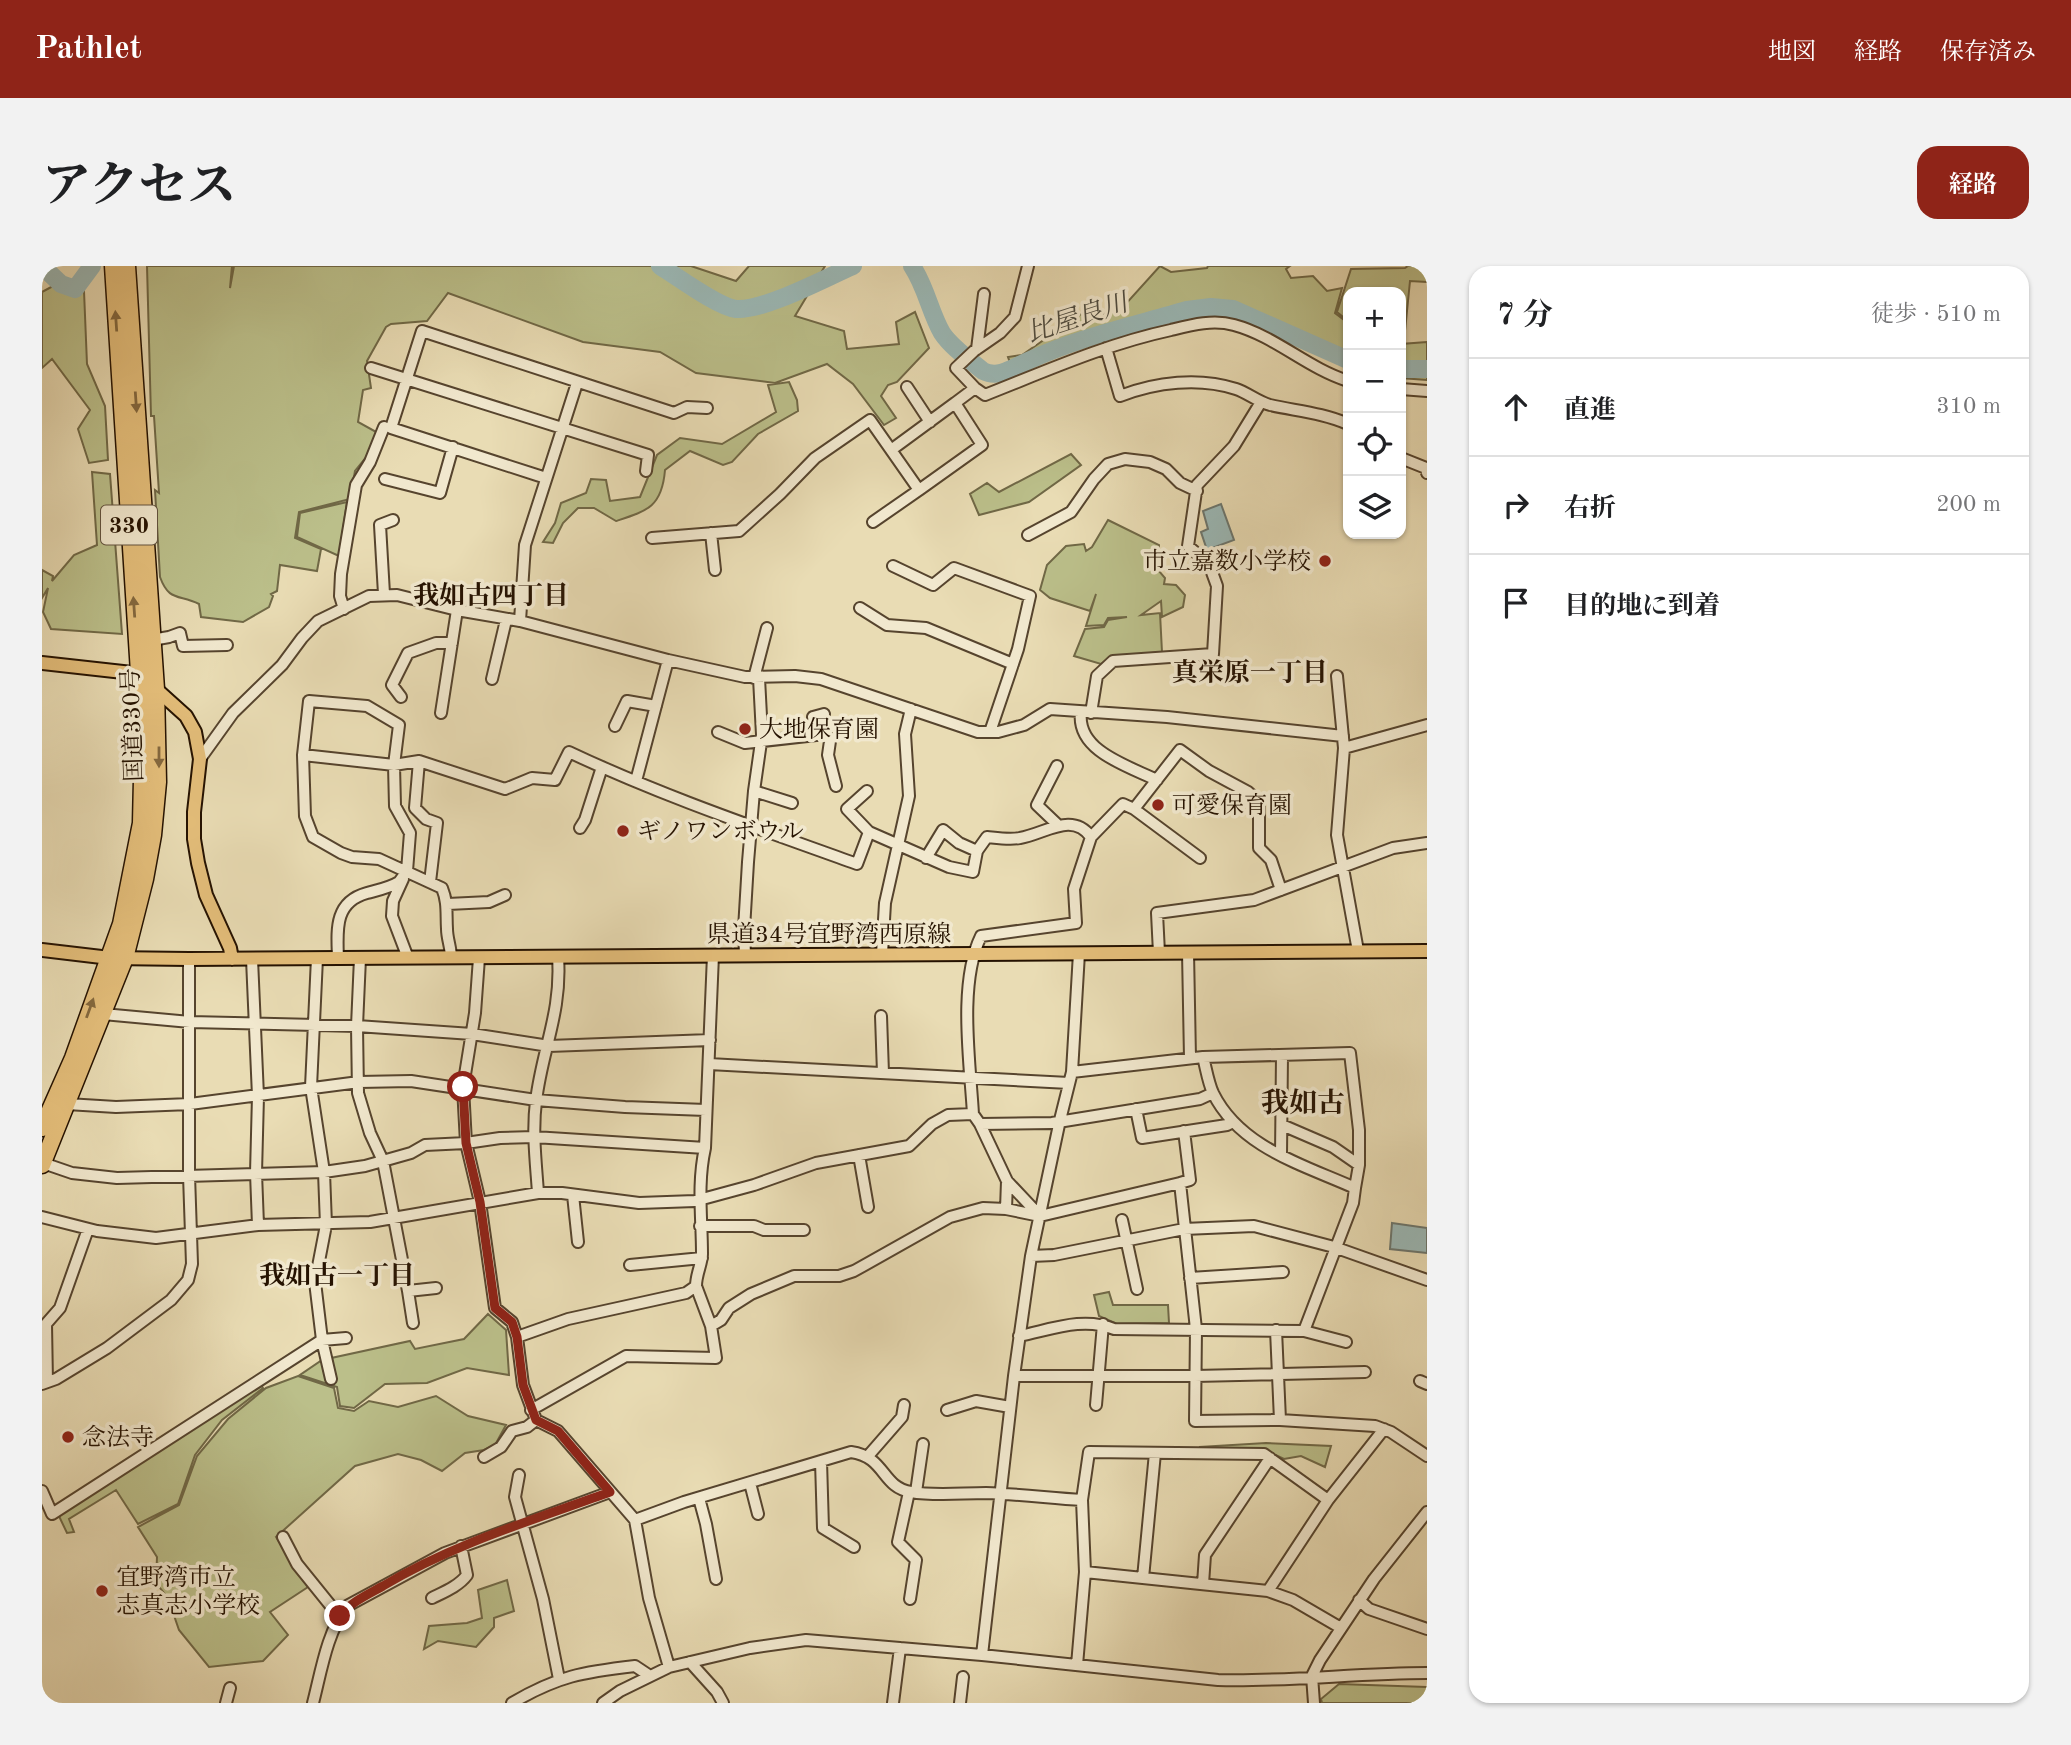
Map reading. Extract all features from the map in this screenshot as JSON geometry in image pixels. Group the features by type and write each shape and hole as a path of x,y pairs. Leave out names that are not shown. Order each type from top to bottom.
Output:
{"highway":[{"name":"国道330号","path":"42,1164 103,1014 117,958 141,823 143,765 113,266"},
{"name":"国道330号","path":"42,1128 117,958 145,879 153,835 159,762 156,688 127,266"}],"main road":[{"path":"42,663 125,672 138,676 156,688 186,716 195,732 200,759 194,839 206,895 230,948 232,959"},
{"name":"県道34号宜野湾西原線","path":"42,950 117,958 189,959 1427,951"}],"street":[{"path":"1028,266 1015,317 1000,333 956,368 975,388 985,394 1138,337 1200,323 1230,323 1257,333 1317,368 1343,379"},
{"path":"976,350 984,294"},
{"path":"546,478 391,428 422,331 674,413 687,407 707,408"},
{"path":"1106,348 1120,396 1155,386 1192,383 1229,387 1261,402 1305,410 1343,422"},
{"path":"371,368 648,455 646,471"},
{"path":"520,621 525,545 578,383"},
{"path":"907,387 930,422"},
{"path":"891,450 975,388"},
{"path":"1406,389 1427,391"},
{"path":"1157,780 1105,754 1088,741 1080,723 1097,676 1113,661 1213,654 1217,586 1209,564 1188,546 1197,485 1234,446 1261,402"},
{"path":"873,522 982,445 955,403"},
{"path":"652,538 739,531 815,458 870,420 919,490"},
{"path":"344,609 340,596 341,574 356,485 370,462 384,426"},
{"path":"385,479 440,493 453,447"},
{"path":"1028,535 1071,512 1108,464 1125,459 1150,462 1166,469 1180,484 1197,491"},
{"path":"1406,460 1426,468 1427,473"},
{"path":"384,594 380,525 393,520"},
{"path":"711,533 715,570"},
{"path":"894,566 933,585 954,568 1030,596 1013,664 990,732"},
{"path":"200,759 233,713 282,665 318,621 369,596 384,594 397,594 457,610 520,621 668,660 756,678 821,678 978,732 1024,724 1050,709 1167,717 1344,742 1427,725"},
{"path":"860,608 887,625 926,628 1013,664"},
{"path":"441,713 457,610"},
{"path":"492,679 506,620"},
{"path":"745,955 744,929 754,791 762,741 756,678 767,628"},
{"path":"152,639 169,638 180,633 183,646 227,645"},
{"path":"401,697 392,685 408,653 436,643 452,643"},
{"path":"636,781 668,660"},
{"path":"1337,676 1344,742 1337,822 1358,951"},
{"path":"408,958 392,916 393,901 405,874 410,833 395,806 394,765 399,725 367,706 309,701 303,755 305,816 313,837 352,857 379,859 405,874 442,888 447,904 451,958"},
{"path":"615,726 627,701 656,706"},
{"path":"882,954 885,903 909,796 905,734 911,709"},
{"path":"819,735 813,717 824,714"},
{"path":"718,732 745,743 825,734 830,741 828,755 836,786"},
{"path":"1134,809 1180,750 1209,771 1248,792 1259,803 1259,848 1271,860 1281,890"},
{"path":"303,755 394,765 419,761 505,789 532,778 555,780 569,752 752,827 857,864 869,832"},
{"path":"419,761 415,808 426,819 437,823 430,882"},
{"path":"1057,766 1037,805 1059,827"},
{"path":"580,828 585,821 602,767"},
{"path":"754,791 792,803"},
{"path":"867,791 847,808 869,832 949,867 973,872 977,851 987,837 1019,839 1067,824 1085,828 1091,837"},
{"path":"1040,1216 1007,1181 980,1124 972,1114 967,987 974,954 983,935 1076,923 1074,889 1091,837 1123,804 1134,809 1200,858"},
{"path":"926,858 943,830 959,843 977,851"},
{"path":"1159,953 1157,913 1254,900 1393,848 1427,843"},
{"path":"338,958 338,920 342,909 357,896 391,887 405,874"},
{"path":"447,904 489,902 505,895"},
{"path":"982,1655 1018,1336 1031,1256 1071,1077 1079,953"},
{"path":"1188,953 1190,1058"},
{"path":"484,1457 501,1447 512,1431 527,1427 533,1415 626,1356 716,1358 710,1326 696,1286 696,1272 702,1258 699,1199 705,1148 713,956"},
{"path":"538,1193 534,1137 536,1100 557,1003 558,957"},
{"path":"317,958 311,1087 324,1172 326,1225 315,1282 322,1340 331,1379"},
{"path":"360,958 358,1093 363,1114 383,1161 413,1323"},
{"path":"479,958 472,1034 463,1087 466,1143 480,1202 495,1308 512,1322 517,1337 523,1385 533,1415 558,1431 635,1520 646,1586 669,1667"},
{"path":"88,1229 60,1308 44,1324 45,1383 107,1348 171,1300 188,1280 192,1264 189,1175 189,959"},
{"path":"252,959 258,1096 258,1225"},
{"path":"103,1014 190,1021 357,1026 472,1034 549,1046 710,1040"},
{"path":"881,1016 883,1073"},
{"path":"709,1064 883,1073 1071,1077 1203,1056 1350,1053 1359,1130 1359,1165 1353,1203 1304,1331"},
{"path":"1281,1155 1282,1055"},
{"path":"1203,1056 1213,1093 1233,1122 1250,1139 1355,1188"},
{"path":"67,1104 116,1107 190,1104 359,1082 411,1081 536,1100 706,1110"},
{"path":"980,1124 1052,1122 1200,1099 1213,1093"},
{"path":"1136,1109 1142,1138 1233,1122"},
{"path":"42,1217 88,1229 156,1238 258,1225 370,1222 538,1193 658,1204 699,1199 754,1185 816,1163 909,1146 932,1124 948,1115 972,1114"},
{"path":"1282,1125 1333,1147 1359,1165"},
{"path":"710,1326 721,1320 729,1308 751,1294 794,1276 839,1276 854,1271 950,1217 983,1208 1006,1209 1040,1216 1190,1180 1184,1131"},
{"path":"42,1164 72,1173 117,1178 324,1172 383,1161 411,1153 425,1145 500,1138 534,1137 705,1148"},
{"path":"859,1155 868,1207"},
{"path":"1006,1209 1007,1181"},
{"path":"1180,1183 1196,1329 1195,1421 1280,1420 1375,1426 1427,1456"},
{"path":"573,1195 578,1242"},
{"path":"1122,1220 1137,1289"},
{"path":"700,1226 804,1230"},
{"path":"1031,1256 1054,1255 1184,1229 1254,1226 1334,1247 1427,1280"},
{"path":"630,1265 702,1258"},
{"path":"1190,1278 1283,1272"},
{"path":"517,1337 568,1319 686,1293 696,1286"},
{"path":"408,1292 436,1288"},
{"path":"1018,1336 1081,1322 1103,1324 1115,1329 1304,1331 1346,1342"},
{"path":"1096,1405 1103,1324"},
{"path":"1276,1330 1280,1420"},
{"path":"42,1491 52,1514 322,1340 346,1338"},
{"path":"1014,1376 1365,1372"},
{"path":"947,1410 976,1401 1010,1407"},
{"path":"867,1456 902,1417 904,1405"},
{"path":"1268,1591 1328,1500 1384,1429"},
{"path":"910,1598 916,1560 898,1542 923,1444"},
{"path":"635,1520 851,1452 874,1459 890,1482 912,1492 1000,1494 1082,1500"},
{"path":"1077,1665 1085,1572 1082,1500 1089,1452 1264,1454 1328,1500"},
{"path":"1143,1578 1156,1453"},
{"path":"1203,1584 1205,1555 1270,1458"},
{"path":"821,1461 823,1528 854,1547"},
{"path":"519,1475 515,1497 543,1600 559,1679"},
{"path":"750,1483 758,1514"},
{"path":"313,1703 340,1616 347,1606 399,1576 461,1546 610,1492"},
{"path":"699,1498 716,1579"},
{"path":"1314,1703 1312,1676 1359,1601 1427,1512"},
{"path":"284,1537 297,1564 340,1616"},
{"path":"432,1598 449,1590 467,1575 461,1546"},
{"path":"1085,1572 1268,1591 1293,1600 1341,1628"},
{"path":"1359,1601 1368,1609 1427,1629"},
{"path":"603,1703 669,1667 750,1648 806,1640 1218,1680 1427,1674"},
{"path":"893,1703 900,1648"},
{"path":"690,1662 717,1692 723,1703"},
{"path":"512,1703 542,1685 559,1679 635,1666 650,1676"},
{"path":"960,1703 963,1677"},
{"path":"226,1703 230,1688"}],"green space":[{"path":"147,266 232,266 230,288 234,266 691,266 736,281 749,266 825,266 795,316 844,331 847,349 899,344 896,322 915,312 929,348 897,382 888,385 881,396 896,418 884,425 853,384 827,364 775,383 696,373 660,352 583,342 448,293 427,321 391,324 386,327 367,361 371,388 363,390 358,422 378,433 367,456 355,471 350,499 299,512 295,538 321,549 317,571 280,565 277,591 271,594 273,596 269,607 243,622 201,617 199,604 171,594 160,577 155,490 159,493 154,416 151,416"},
{"path":"1160,266 1171,272 1208,266 1290,266 1286,269 1291,278 1313,276 1327,291 1342,288 1335,313 1343,319 1343,366 1242,315 1181,317 1089,342 1013,371 1008,357 1022,355 1081,314 1098,316 1124,306"},
{"path":"1427,266 1427,282 1410,281 1406,321 1406,287 1345,287 1351,269"},
{"path":"66,279 84,291 87,364 105,406 108,460 89,463 78,429 90,410 52,359 42,368 42,292"},
{"path":"1343,294 1343,317 1337,312"},
{"path":"1427,342 1427,380 1406,378 1406,344"},
{"path":"789,382 797,400 798,411 758,434 732,462 723,465 690,451 665,470 660,492 651,506 616,521 594,508 578,508 563,523 553,543 543,542 555,523 561,503 586,493 591,479 606,480 610,501 640,497 657,455 680,438 722,444 776,412 768,385"},
{"path":"1071,454 1081,465 1029,502 979,515 970,494 987,483 999,492"},
{"path":"92,472 110,474 122,634 51,629 43,612 48,588 42,598 42,570 53,576 52,581 74,555 97,545"},
{"path":"347,502 339,556 297,537 300,513"},
{"path":"1108,520 1159,545 1158,570 1165,578 1164,584 1176,585 1185,595 1183,607 1162,617 1161,601 1141,615 1160,613 1162,652 1111,657 1101,664 1074,656 1085,629 1104,627 1108,620 1127,617 1108,618 1104,625 1086,626 1096,594 1090,611 1050,598 1040,590 1047,565 1066,546 1084,544 1086,551 1092,547"},
{"path":"1109,1292 1113,1305 1168,1305 1169,1323 1117,1324 1099,1316 1094,1295"},
{"path":"488,1314 506,1330 509,1375 467,1368 427,1383 385,1384 354,1408 340,1406 337,1387 300,1375 322,1360 410,1341 415,1349 464,1339"},
{"path":"298,1376 334,1388 338,1408 354,1411 369,1401 398,1407 436,1396 468,1416 506,1425 495,1445 465,1453 442,1471 421,1460 398,1454 355,1466 276,1537 308,1587 270,1612 288,1635 263,1661 209,1667 179,1630 168,1598 156,1583 157,1557 138,1527 179,1505 197,1456 228,1419 266,1388"},
{"path":"261,1385 263,1388 222,1420 195,1455 178,1504 138,1524 116,1490 69,1519 74,1532 67,1533 58,1514"},
{"path":"1266,1443 1331,1446 1325,1467 1301,1456 1284,1459 1265,1450 1199,1447"},
{"path":"507,1580 514,1611 494,1618 494,1627 476,1647 438,1641 424,1649 429,1626 467,1623 482,1618 478,1590"},
{"path":"1339,1684 1427,1687 1427,1703 1322,1703 1321,1699"}],"water":[{"path":"1221,504 1234,540 1207,550 1201,532 1208,529 1203,511"},
{"path":"1392,1223 1427,1228 1427,1253 1390,1249"}],"waterway":[{"name":"比屋良川","path":"42,266 61,284 75,289 92,266"},
{"name":"比屋良川","path":"660,266 709,297 736,309 762,305 853,266"},
{"name":"比屋良川","path":"912,266 942,333 961,354 989,373 1006,371 1066,345 1106,333 1187,310 1211,307 1233,309 1343,358"},
{"name":"比屋良川","path":"1406,369 1427,369"}],"place":[{"name":"市立嘉数小学校","path":"1325,561"},
{"name":"大地保育園","path":"745,729"},
{"name":"可愛保育園","path":"1158,805"},
{"name":"ギノワンボウル","path":"623,831"},
{"name":"念法寺","path":"68,1437"},
{"name":"宜野湾市立 志真志小学校","path":"102,1591"}],"district":[{"name":"我如古四丁目","path":"491,595"},
{"name":"真栄原一丁目","path":"1250,672"},
{"name":"我如古","path":"1303,1102"},
{"name":"我如古一丁目","path":"337,1275"}],"route":[{"path":"340,1616 347,1606 445,1553 610,1492 558,1431 536,1420 531,1410 523,1385 517,1337 512,1322 495,1308 480,1202 466,1143 463,1087"}]}
